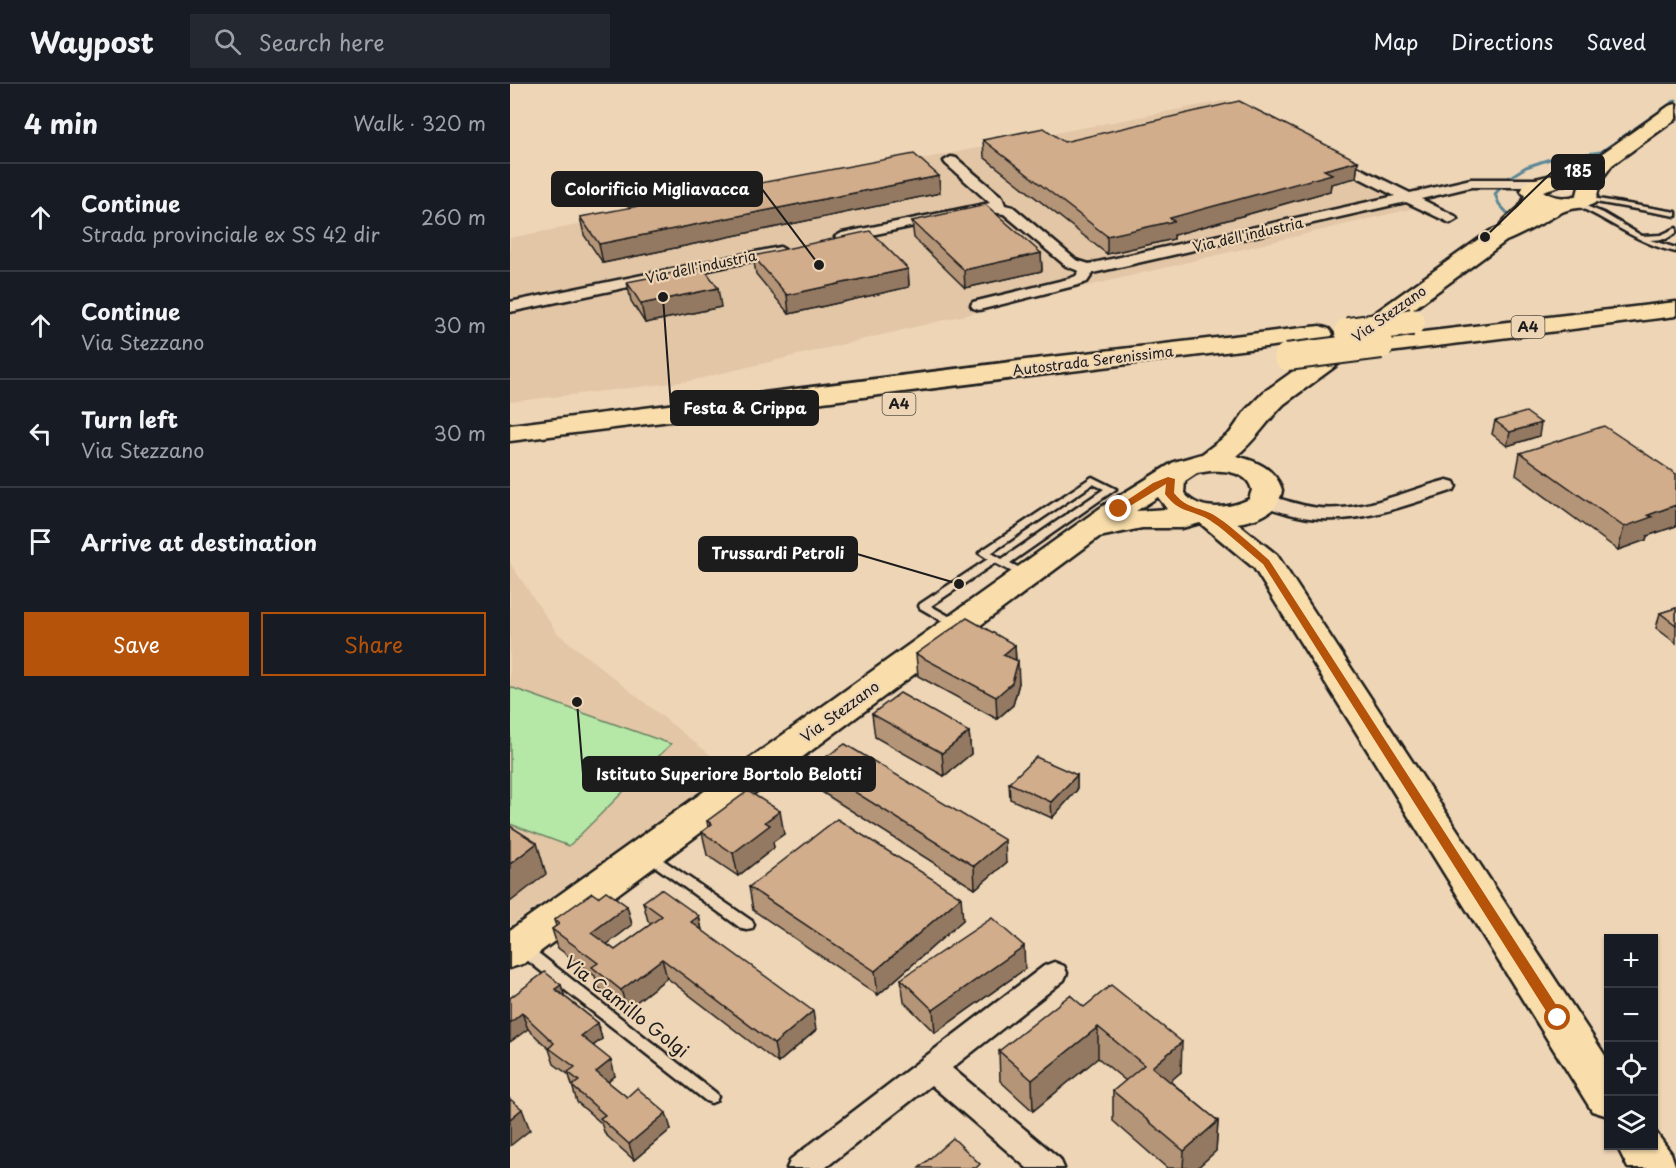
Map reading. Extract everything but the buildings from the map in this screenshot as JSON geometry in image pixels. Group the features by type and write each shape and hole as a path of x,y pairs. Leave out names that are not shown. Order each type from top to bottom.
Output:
{"main road":[{"path":"1539,189 1604,161 1676,110"},
{"path":"1539,189 1577,200 1604,161"},
{"name":"Via Stezzano","path":"1210,462 1240,439 1274,398 1529,213 1539,189"},
{"name":"Via Stezzano","path":"1505,232 1521,227 1577,200"},
{"name":"Autostrada Serenissima","path":"510,433 1676,290"},
{"name":"Autostrada Serenissima","path":"510,452 1676,309"},
{"path":"510,411 627,396 1026,368"},
{"name":"Via Stezzano","path":"1082,537 1119,509 1186,468 1210,462 1231,464 1250,470 1251,448 1255,433 1274,398"},
{"path":"1250,470 1266,484 1267,492 1256,519 1266,562 1607,1096"},
{"path":"1171,479 1168,489 1172,498 1182,507 1203,514 1266,562"},
{"name":"Via Stezzano","path":"514,949 960,626 1009,566 1122,522 1155,518 1188,519 1203,514 1237,515 1262,503"},
{"path":"1643,1150 1654,1168"}],"street":[{"path":"1315,150 1450,219"},
{"path":"951,161 996,200 998,208"},
{"name":"Via dell'industria","path":"979,305 1073,282 1082,279 1088,269 1111,267 1471,183 1512,184 1539,189"},
{"path":"831,240 977,209 998,208 1008,210 1071,263 1088,269"},
{"name":"Via dell'industria","path":"510,307 798,247"},
{"path":"1262,503 1331,514 1353,512 1447,486"},
{"path":"802,1168 1054,974"},
{"path":"932,1069 1049,1168"}],"lane":[{"path":"1577,200 1676,214"},
{"path":"1577,200 1640,238 1660,247 1676,250"},
{"path":"1606,216 1608,212 1624,206"},
{"path":"1640,238 1663,237 1676,230"},
{"path":"1092,480 1111,489 1009,566 984,553 1092,480"},
{"path":"645,854 747,926"},
{"name":"Via Camillo Golgi","path":"514,949 711,1097"}],"shaded area":[{"path":"1228,100 1427,205 689,381 510,402 510,238"},
{"path":"510,563 557,633 732,772 510,925"}],"green space":[{"path":"510,687 671,744 569,846 510,824"}],"waterway":[{"path":"1509,215 1499,204 1495,194 1510,177 1526,167 1550,159 1601,152 1676,100"}],"place":[{"name":"185","path":"1485,237"},
{"name":"Colorificio Migliavacca","path":"819,265"},
{"name":"Festa & Crippa","path":"663,297"},
{"name":"Trussardi Petroli","path":"959,584"},
{"name":"Istituto Superiore Bortolo Belotti","path":"577,702"}],"route":[{"path":"1119,509 1156,485 1171,479 1168,489 1177,503 1189,510 1208,515 1266,562 1558,1018"}]}
